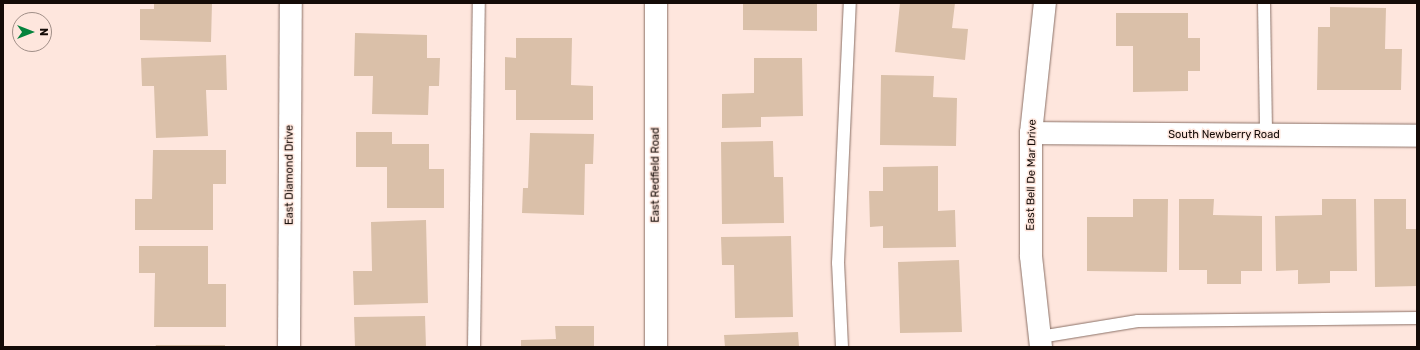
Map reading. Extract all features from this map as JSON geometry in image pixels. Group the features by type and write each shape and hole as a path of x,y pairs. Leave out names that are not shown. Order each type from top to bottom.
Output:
{"street":[{"name":"East Diamond Drive","path":"289,347 291,3"},
{"name":"East Redfield Road","path":"656,3 656,347"},
{"name":"East Bell De Mar Drive","path":"1040,342 1031,256 1031,133 1045,3"},
{"name":"South Newberry Road","path":"1031,133 1417,136"}],"lane":[{"path":"474,347 479,3"},
{"path":"842,347 838,263 850,3"},
{"path":"1264,3 1266,135"},
{"path":"1040,342 1138,321 1417,318"}],"building":[{"path":"154,3 212,3 211,42 140,40 140,9 154,9"},
{"path":"743,3 817,3 817,31 743,30"},
{"path":"900,3 955,3 952,28 968,29 965,60 895,52"},
{"path":"1330,7 1386,8 1385,49 1402,49 1401,90 1317,90 1318,27 1330,27"},
{"path":"1116,13 1188,13 1188,38 1200,38 1200,71 1188,71 1188,91 1133,92 1133,46 1116,46"},
{"path":"355,33 427,35 427,58 440,58 439,86 429,86 428,115 372,114 373,76 354,76"},
{"path":"516,38 572,38 571,85 593,86 593,120 516,120 516,90 505,90 505,57 516,58"},
{"path":"226,55 227,90 206,90 208,136 156,138 154,86 142,86 141,58"},
{"path":"754,58 802,58 803,116 761,117 761,127 722,128 722,94 754,93"},
{"path":"881,75 934,76 933,97 957,98 956,146 880,145"},
{"path":"356,132 392,132 392,144 429,144 429,169 444,169 444,208 387,208 387,167 356,167"},
{"path":"530,133 594,134 593,164 585,164 584,215 522,213 523,188 528,188"},
{"path":"773,141 774,177 783,177 784,223 722,224 721,142"},
{"path":"153,150 226,150 226,184 213,184 213,230 135,230 135,199 152,199"},
{"path":"938,166 938,211 955,210 956,247 883,248 883,226 870,227 869,191 883,191 883,167"},
{"path":"1133,199 1168,199 1167,272 1087,271 1087,217 1133,217"},
{"path":"1179,199 1214,199 1213,215 1262,216 1262,271 1241,271 1241,284 1207,284 1207,270 1179,270"},
{"path":"1322,199 1356,199 1357,271 1330,271 1330,283 1298,284 1298,270 1276,271 1275,216 1322,215"},
{"path":"1374,199 1406,199 1406,229 1417,229 1417,286 1375,287"},
{"path":"426,220 428,303 354,305 353,271 372,271 371,222"},
{"path":"791,236 793,317 735,318 734,265 722,265 721,237"},
{"path":"139,246 208,246 208,284 226,284 226,327 154,327 155,273 139,273"},
{"path":"959,260 962,332 900,333 898,262"},
{"path":"425,316 426,347 355,347 354,317"},
{"path":"555,326 594,326 594,347 521,347 521,340 556,339"},
{"path":"798,332 799,347 725,347 724,335"},
{"path":"156,345 225,345 225,347 155,347"}]}
